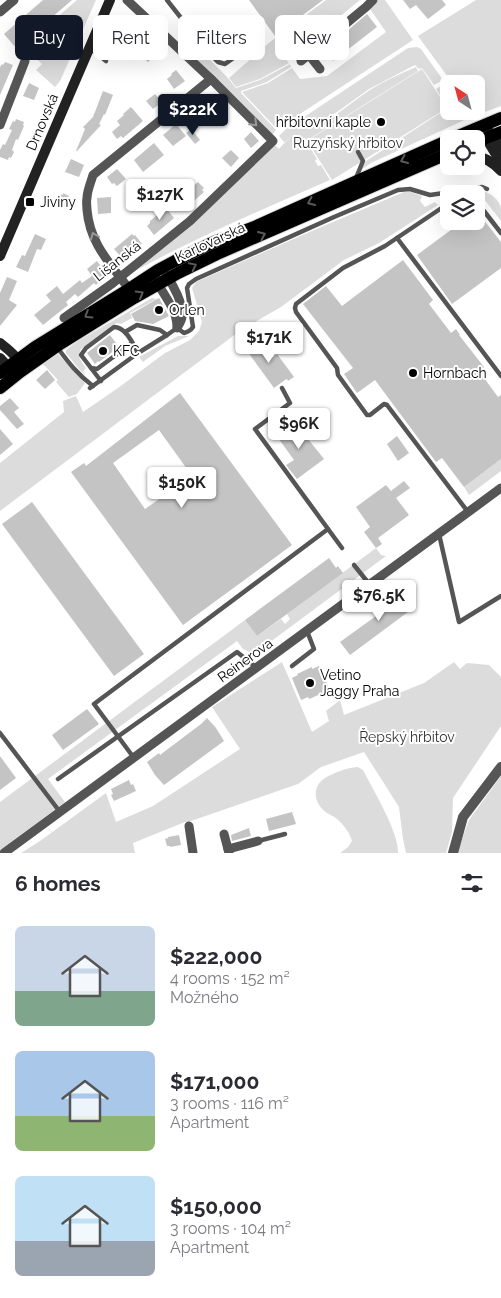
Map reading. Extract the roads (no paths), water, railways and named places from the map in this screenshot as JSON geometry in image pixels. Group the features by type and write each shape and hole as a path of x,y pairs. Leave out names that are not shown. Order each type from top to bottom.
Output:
{"main road":[{"name":"Drnovská","path":"0,256 110,0"},
{"name":"Karlovarská","path":"471,130 501,118"},
{"path":"482,125 501,163"},
{"path":"489,137 501,148"},
{"name":"Karlovarská","path":"0,388 9,366 35,347 158,270 214,242 252,228 440,144"},
{"name":"Karlovarská","path":"9,366 57,346 163,281 217,254 440,157"},
{"path":"485,158 492,162 501,171"},
{"path":"427,162 440,160"},
{"path":"0,343 9,366"}],"street":[{"path":"0,12 14,0"},
{"path":"127,0 211,79 93,175 87,198 91,230 96,244 105,258 129,289"},
{"path":"320,69 305,58 373,0"},
{"path":"0,124 25,61"},
{"name":"Lišanská","path":"64,318 120,277 190,221 273,142 211,79"},
{"path":"158,270 173,309 177,328"},
{"name":"Reinerova","path":"4,853 501,488"},
{"path":"453,853 463,817 501,767"},
{"path":"190,826 193,853"},
{"path":"224,834 228,851 258,841"}],"lane":[{"path":"168,0 179,15"},
{"path":"89,49 106,61"},
{"path":"216,60 225,64 231,60"},
{"path":"355,182 362,161 358,152"},
{"path":"57,346 69,364 92,387 138,353 177,328 187,333 193,327 187,288 196,278 398,190 410,189 430,194 482,187 487,189"},
{"path":"440,209 385,246 343,268 296,304 295,308 337,368 338,375 367,414 370,414 384,404 386,405 468,512"},
{"path":"485,212 501,232"},
{"path":"397,238 501,376"},
{"path":"125,332 137,325 160,330 168,335"},
{"path":"100,381 81,355 82,352 114,327 118,327 125,332 138,353"},
{"path":"91,368 97,369 132,343"},
{"path":"282,388 290,403 255,429 342,548"},
{"path":"134,758 94,704 328,528"},
{"path":"439,534 460,622 501,596"},
{"path":"354,564 370,585"},
{"path":"292,666 314,649 307,631"},
{"path":"58,779 237,652 257,668"},
{"path":"0,732 60,812"},
{"path":"258,841 285,834"}],"place":[{"name":"hřbitovní kaple","path":"381,122"},
{"name":"Jiviny","path":"30,202"},
{"name":"Orlen","path":"159,310"},
{"name":"KFC","path":"103,351"},
{"name":"Hornbach","path":"413,373"},
{"name":"Vetino Jaggy Praha","path":"310,683"}],"park label":[{"name":"Ruzyňský hřbitov","path":"348,143"},
{"name":"Řepský hřbitov","path":"407,737"}]}
